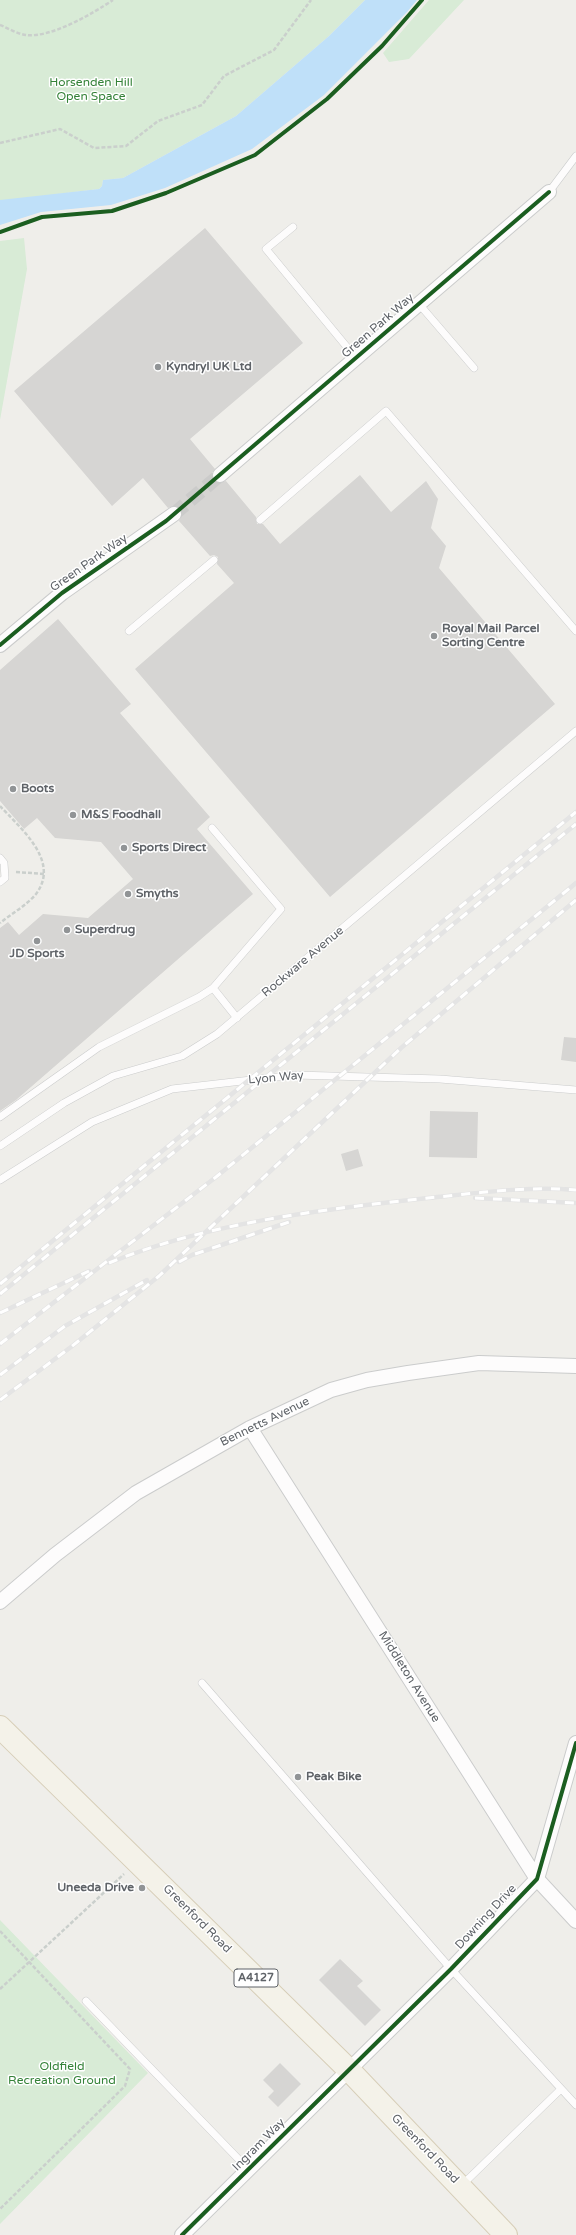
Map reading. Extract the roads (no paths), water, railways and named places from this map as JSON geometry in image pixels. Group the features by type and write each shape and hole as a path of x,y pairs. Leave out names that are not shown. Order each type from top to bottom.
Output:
{"main road":[{"name":"Greenford Road","path":"0,1727 349,2070 506,2235"}],"street":[{"name":"Green Park Way","path":"220,475 549,192"},
{"name":"Green Park Way","path":"0,645 62,593 174,514"},
{"name":"Bennetts Avenue","path":"0,1602 55,1555 136,1493 250,1428 331,1390 388,1376 479,1363 576,1366"},
{"name":"Middleton Avenue","path":"250,1428 536,1879 576,1921"},
{"name":"Downing Drive","path":"349,2070 451,1969 536,1879 576,1743"},
{"name":"Ingram Way","path":"182,2235 349,2070"}],"lane":[{"path":"549,192 576,156"},
{"path":"293,227 266,250 356,358"},
{"path":"419,304 474,368"},
{"path":"260,520 386,411 576,631"},
{"path":"129,631 214,560"},
{"name":"Rockware Avenue","path":"0,1146 64,1103 113,1076 182,1056 217,1034 576,731"},
{"path":"0,1117 99,1047 199,997 213,988 281,909 212,828"},
{"path":"0,858 4,863 5,878 0,882"},
{"path":"213,988 236,1018"},
{"name":"Lyon Way","path":"0,1180 92,1122 172,1089 295,1075 440,1079 576,1090"},
{"path":"202,1683 451,1969 576,2105"},
{"path":"86,2002 248,2170"},
{"path":"460,2186 562,2089"}],"water":[{"path":"365,0 417,0 407,12 324,95 252,149 165,188 111,205 41,212 0,225 0,200 99,189 102,186 103,180 123,178 236,116 329,36"}],"tunnel":[{"path":"174,514 220,475"}],"railway":[{"path":"0,1284 576,812"},
{"path":"0,1294 576,824"},
{"path":"0,1344 216,1177 576,883"},
{"path":"0,1400 71,1347 159,1276 401,1048 576,900"},
{"path":"109,1263 146,1249 185,1238 225,1228 307,1213 465,1194 539,1189 576,1190"},
{"path":"475,1198 576,1203"},
{"path":"179,1262 192,1255 289,1222"},
{"path":"0,1313 89,1271"},
{"path":"0,1375 65,1326 147,1280"}],"place":[{"name":"Kyndryl UK Ltd","path":"158,367"},
{"name":"Royal Mail Parcel Sorting Centre","path":"434,636"},
{"name":"Boots","path":"13,789"},
{"name":"M&S Foodhall","path":"73,815"},
{"name":"Sports Direct","path":"124,848"},
{"name":"Smyths","path":"128,894"},
{"name":"Superdrug","path":"67,930"},
{"name":"JD Sports","path":"37,941"},
{"name":"Peak Bike","path":"298,1777"},
{"name":"Uneeda Drive","path":"142,1888"}],"park label":[{"name":"Horsenden Hill Open Space","path":"91,90"},
{"name":"Oldfield Recreation Ground","path":"62,2074"}]}
